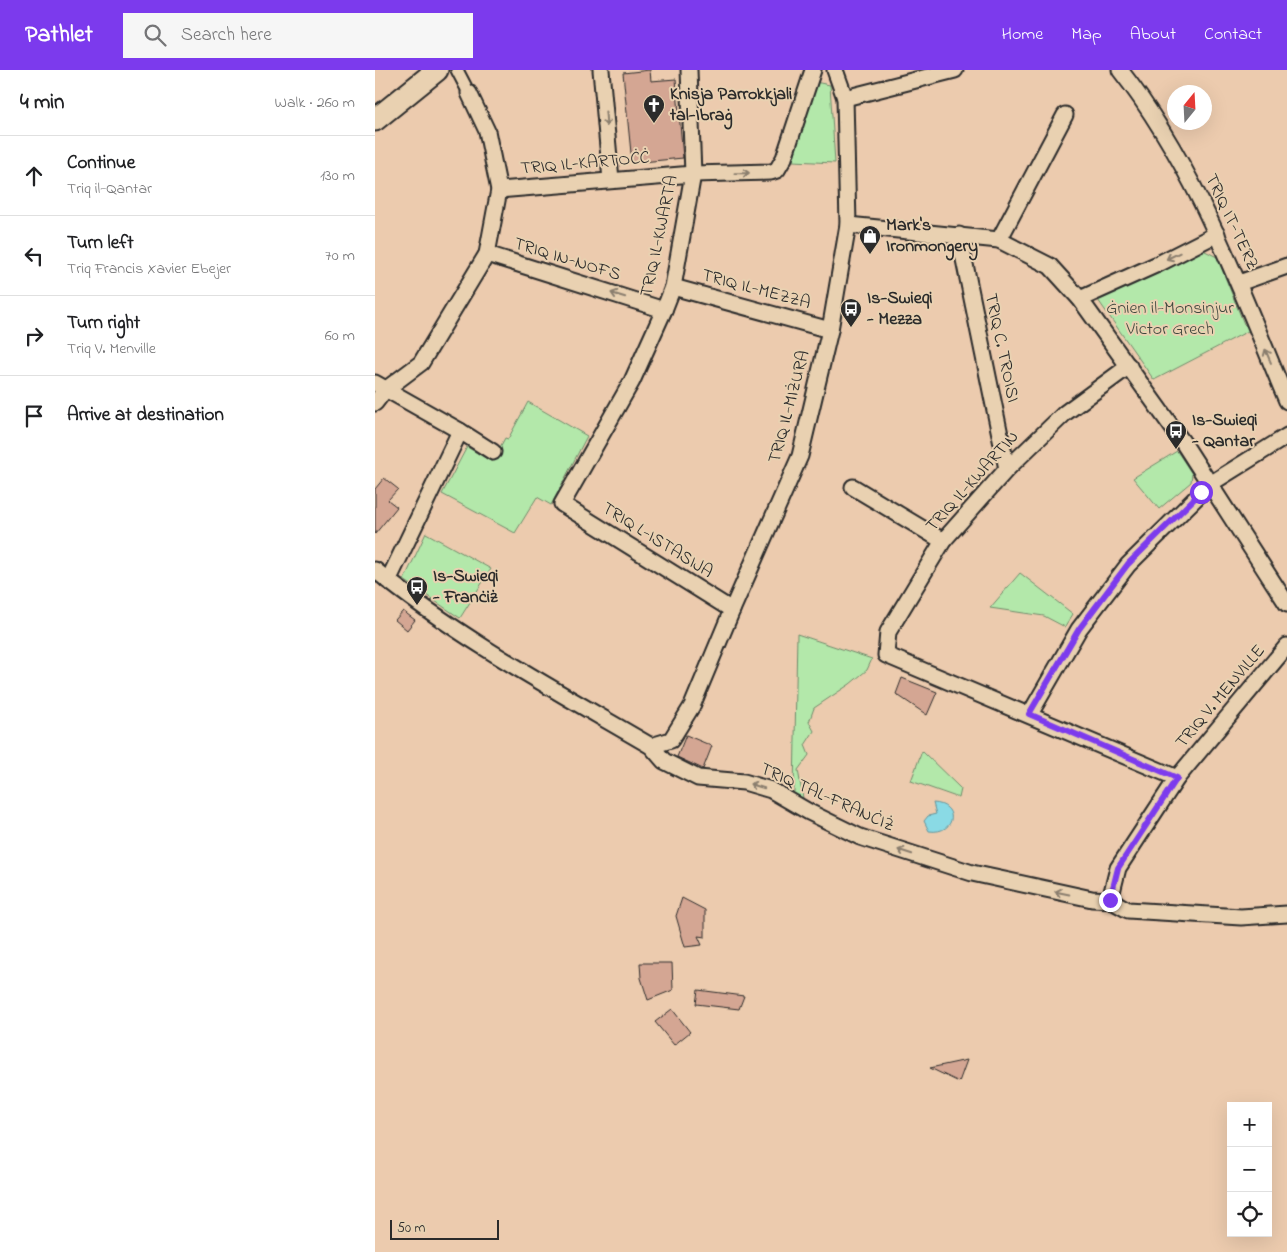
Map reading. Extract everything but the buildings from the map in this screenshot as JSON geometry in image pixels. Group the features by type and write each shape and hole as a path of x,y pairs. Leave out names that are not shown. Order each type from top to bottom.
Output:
{"main road":[{"path":"375,120 437,70"}],"street":[{"path":"375,403 380,386 421,363 487,254 499,190 487,131 457,70"},
{"path":"601,70 611,180"},
{"name":"TRIQ IL-KWARTA","path":"562,504 632,381 673,287 693,174 689,70"},
{"name":"TRIQ IL-KARTOĊĊ","path":"499,190 693,174 771,172 777,170 783,158 813,70"},
{"name":"TRIQ IL-MIŻURA","path":"651,746 671,740 692,706 800,456 830,330 848,225 845,98 835,70"},
{"path":"845,98 955,70"},
{"name":"TRIQ IT-TERZ","path":"1120,70 1156,121 1189,176 1239,283 1287,401"},
{"path":"999,240 1065,115"},
{"path":"848,225 999,240 1051,266 1080,299 1129,366 1210,484 1287,604"},
{"path":"1080,299 1145,270 1217,234"},
{"name":"TRIQ C. TROISI","path":"959,235 1007,469"},
{"name":"TRIQ IN-NOFS","path":"487,254 664,310"},
{"path":"1239,283 1287,266"},
{"name":"TRIQ IL-MEZZA","path":"673,287 830,330"},
{"name":"TRIQ IL-KWARTIN","path":"1029,714 886,655 888,632 943,541 1007,469 1065,413 1129,366"},
{"path":"380,386 493,452"},
{"path":"388,581 460,431"},
{"path":"1177,778 1029,714 1079,629 1128,564 1210,484 1287,436"},
{"path":"853,487 943,541"},
{"name":"TRIQ L-ISTASIJA","path":"562,504 732,610"},
{"name":"TRIQ TAL-FRANĊIŻ","path":"375,570 431,612 515,667 651,746 664,760 698,778 744,782 771,790 809,812 860,837 972,873 1092,899 1110,900 1128,910 1241,917 1287,914"},
{"name":"TRIQ V. MENVILLE","path":"1110,900 1118,868 1177,778 1287,646"}],"green space":[{"path":"815,82 830,85 835,163 793,161"},
{"name":"Ġnien il-Monsinjur Victor Grech","path":"1203,250 1217,257 1244,324 1250,330 1154,380 1098,300 1163,271"},
{"path":"528,402 587,436 551,505 537,497 515,533 442,494 467,447 492,462 505,438 508,439"},
{"path":"1177,451 1192,474 1191,482 1159,509 1133,478"},
{"path":"426,533 491,569 460,618 404,580"},
{"path":"1020,573 1073,614 1065,627 1044,616 990,608"},
{"path":"797,634 872,659 867,670 814,708 809,722 814,731 805,745 809,755 798,770 803,798 801,800 772,785 794,792"},
{"path":"922,751 961,789 959,798 911,781"}],"water":[{"path":"933,803 948,808 951,813 949,824 938,831 929,831 924,821 928,816 936,814"}],"place":[{"name":"Knisja Parrokkjali tal-Ibraġ","path":"654,124"},
{"name":"Mark's Ironmongery","path":"870,255"},
{"name":"Is-Swieqi - Mezza","path":"851,328"},
{"name":"Is-Swieqi - Qantar","path":"1176,450"},
{"name":"Is-Swieqi - Franċiż","path":"417,606"}],"route":[{"path":"1110,900 1118,868 1177,778 1029,714 1079,629 1128,564 1201,492"}]}
